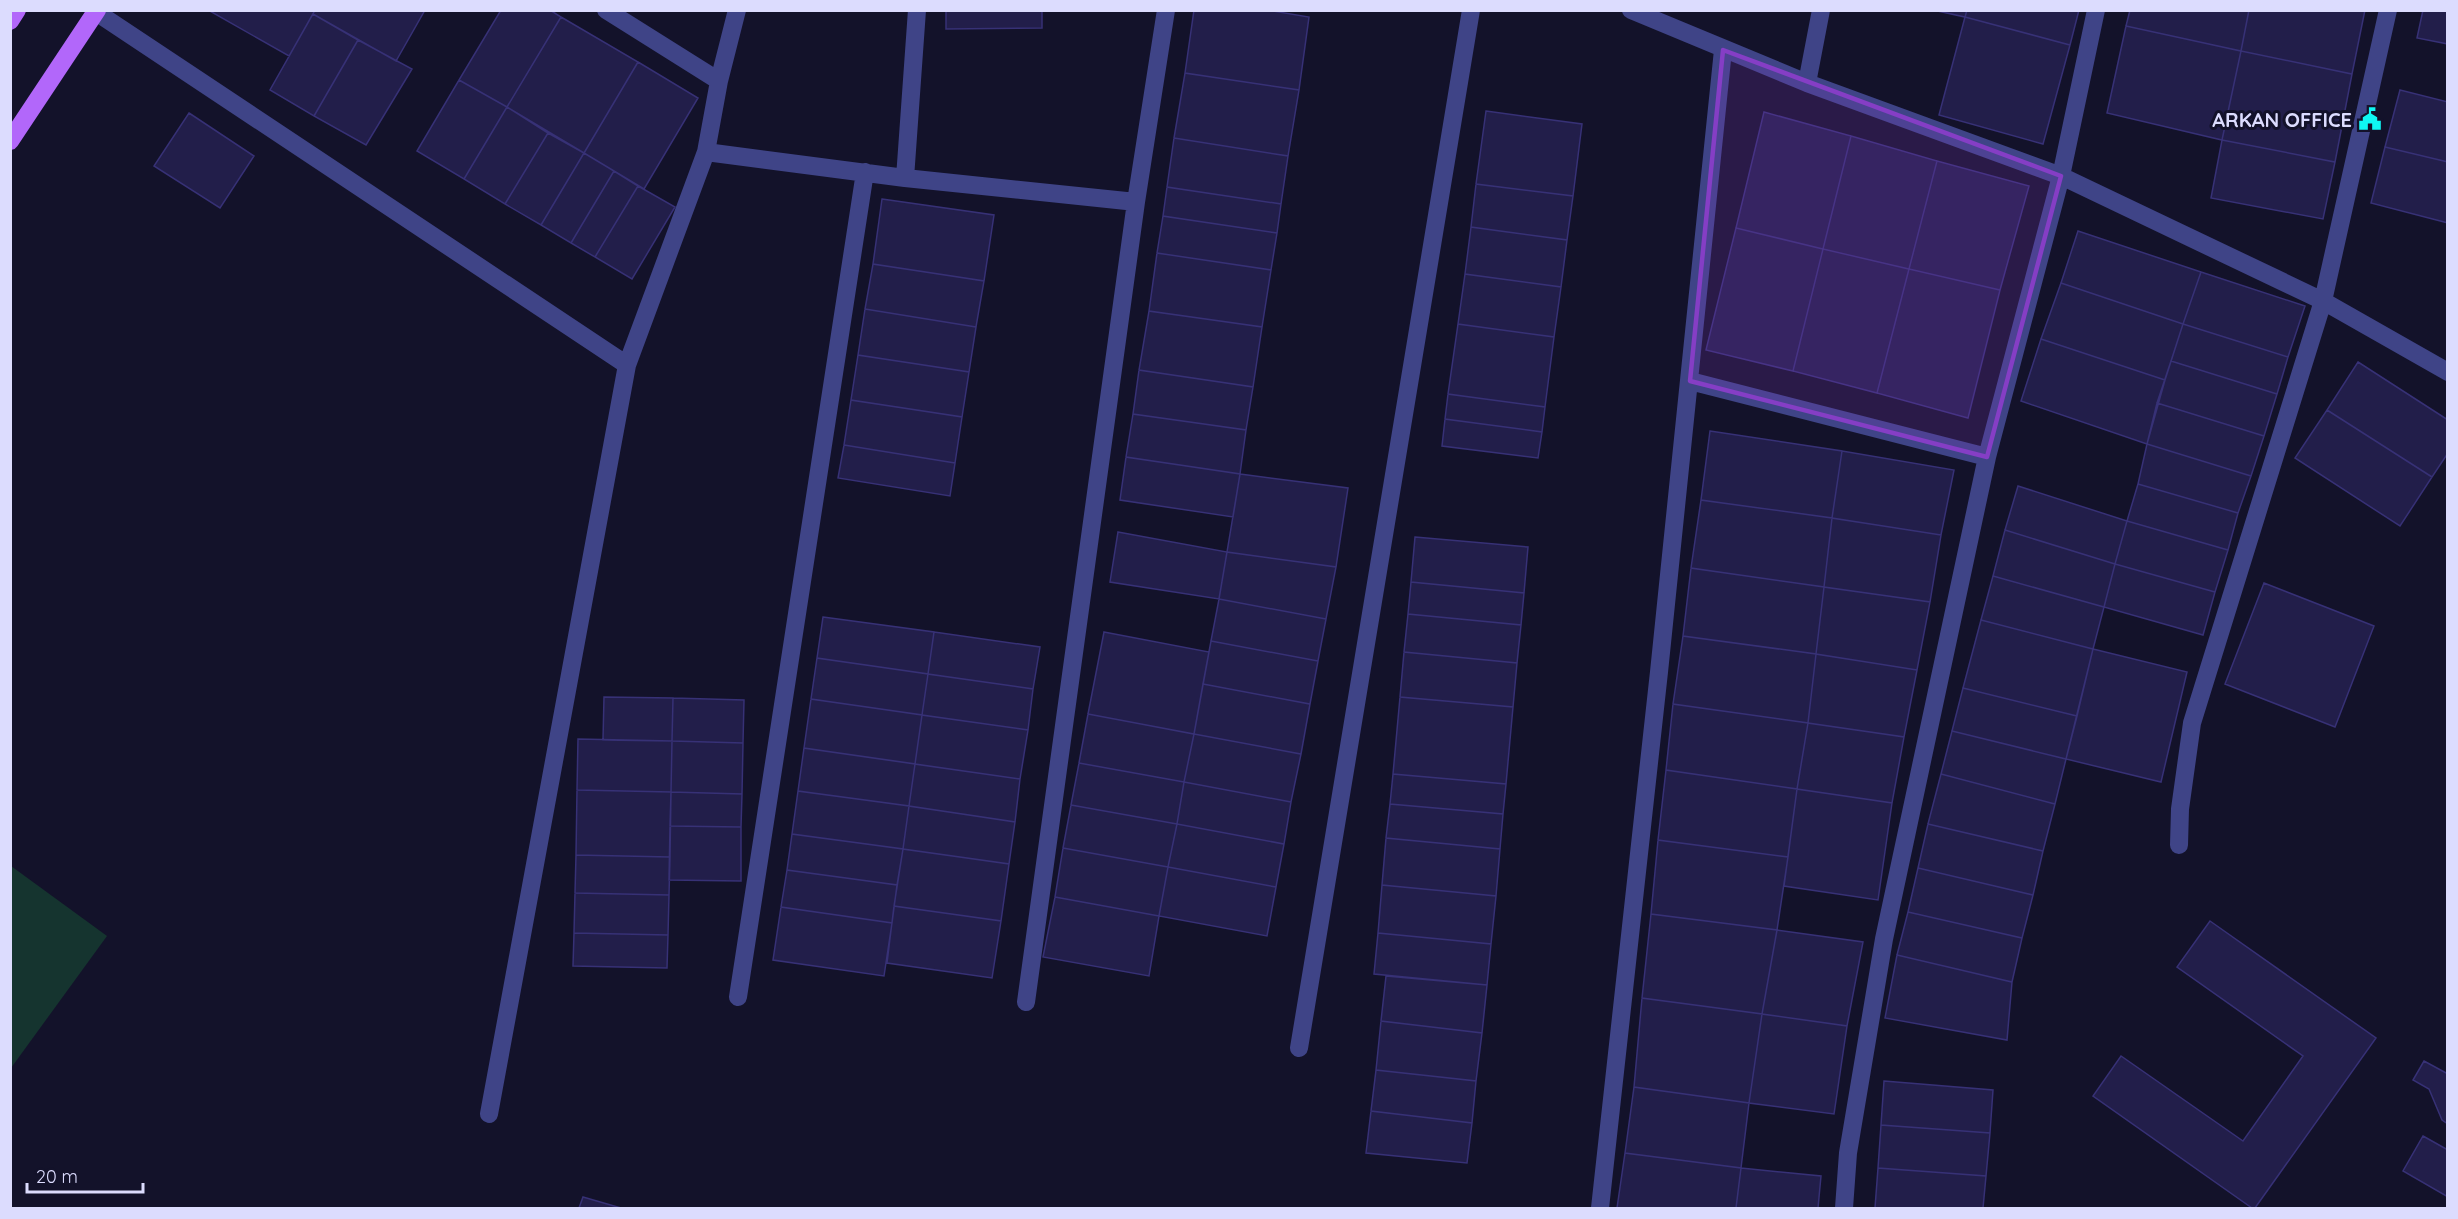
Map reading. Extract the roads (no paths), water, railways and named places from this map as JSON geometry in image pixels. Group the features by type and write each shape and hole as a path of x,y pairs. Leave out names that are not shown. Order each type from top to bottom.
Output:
{"main road":[{"path":"10,21 17,10"},
{"path":"10,141 97,11"}],"street":[{"path":"606,10 719,81"},
{"path":"489,1114 627,365 706,152 719,81 737,10"},
{"path":"905,178 917,10"},
{"path":"1026,1002 1136,202 1166,10"},
{"path":"1299,1048 1470,10"},
{"path":"1631,10 1807,83 2061,176 2323,301 2448,372"},
{"path":"1807,83 1821,10"},
{"path":"1844,1209 1848,1153 1884,939 1987,457 2061,176 2096,10"},
{"path":"2179,845 2180,809 2192,723 2323,301 2388,10"},
{"path":"97,11 627,365"},
{"path":"1600,1209 1690,381 1723,50"},
{"path":"706,152 905,178 1136,202"},
{"path":"738,997 865,172"},
{"path":"1690,381 1987,457"}],"place":[{"name":"ARKAN OFFICE","path":"2370,119"}]}
